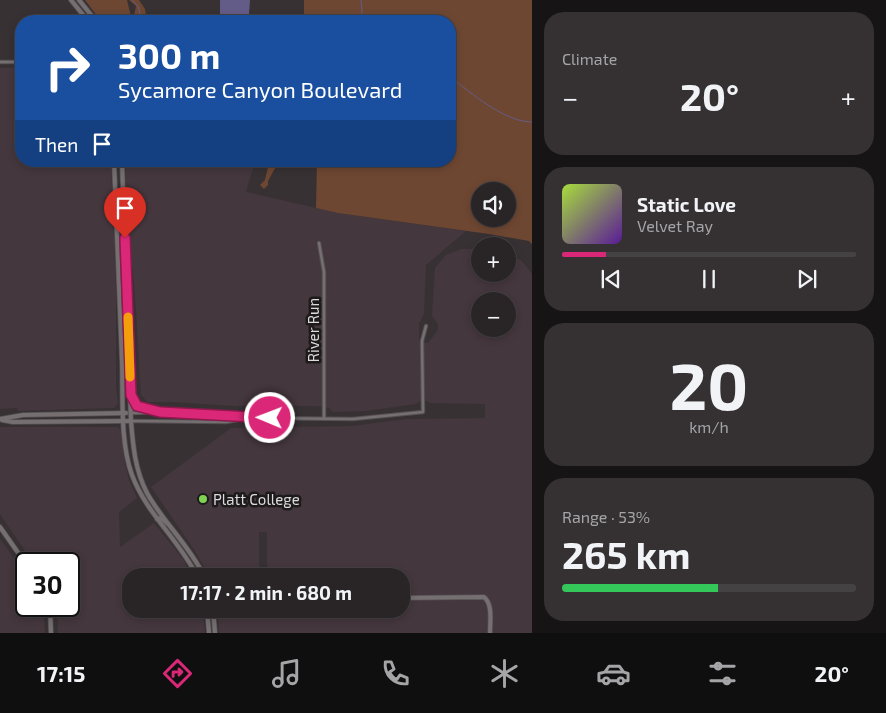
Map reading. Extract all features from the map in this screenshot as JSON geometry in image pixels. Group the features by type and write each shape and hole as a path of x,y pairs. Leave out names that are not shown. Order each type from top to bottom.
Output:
{"main road":[{"path":"70,0 83,15"},
{"path":"79,0 91,15"},
{"path":"114,167 124,421 129,466 141,494 192,568"},
{"path":"122,167 133,450 146,492 190,552 199,568"},
{"path":"131,395 139,407 160,412"},
{"path":"0,419 31,415 131,413"},
{"path":"0,419 13,422 131,421"},
{"path":"157,518 170,525"},
{"path":"0,527 18,552"},
{"path":"410,598 482,597 488,600 490,605 490,633"},
{"path":"50,617 51,633"},
{"path":"208,618 209,633"},
{"path":"214,618 215,633"}],"street":[{"path":"0,62 15,62"},
{"name":"River Run","path":"319,243 324,272 324,418"},
{"path":"131,413 160,412 226,415 247,418 368,418 423,412 422,341 426,326"},
{"path":"131,421 226,422 247,418"}],"shaded area":[{"path":"85,0 127,0 131,15 96,15"},
{"path":"129,0 139,0 145,9 146,15 134,15 136,6"},
{"path":"220,0 250,0 248,15 220,14"},
{"path":"304,0 532,0 532,244 529,241 516,239 516,237 338,213 316,208 317,167 456,167 456,15 304,15"},
{"path":"15,67 15,167 111,167 118,404 114,408 18,411 17,408 0,409 0,68"},
{"path":"125,167 253,167 246,192 338,213 466,231 426,265 424,314 419,324 419,343 428,343 438,330 438,324 432,316 435,268 446,255 461,249 471,249 471,282 516,282 516,258 521,260 532,274 532,633 219,633 218,618 410,618 410,568 267,568 267,532 259,532 259,568 205,568 151,487 231,428 352,426 406,419 485,418 485,404 429,403 428,401 420,401 416,404 366,411 333,412 329,408 316,406 234,406 147,402 141,395 136,311 129,250"},
{"path":"268,167 276,167 268,181 268,185 264,189 260,185 265,180"},
{"path":"0,427 118,427 121,431 129,480 137,498 119,512 120,547 154,523 183,559 188,568 122,568 122,618 204,618 205,633 58,633 57,617 80,617 80,552 26,552 0,514"},
{"path":"0,539 15,559 15,617 44,617 45,633 0,633"}],"waterway":[{"path":"132,0 138,6 140,15"},
{"path":"361,0 362,15"},
{"path":"456,82 489,106 511,118 532,122"}],"slow traffic":[{"path":"128,317 130,377"}],"place":[{"name":"Platt College","path":"203,499"}],"route":[{"path":"125,238 131,395 137,406 160,412 270,418"}]}
